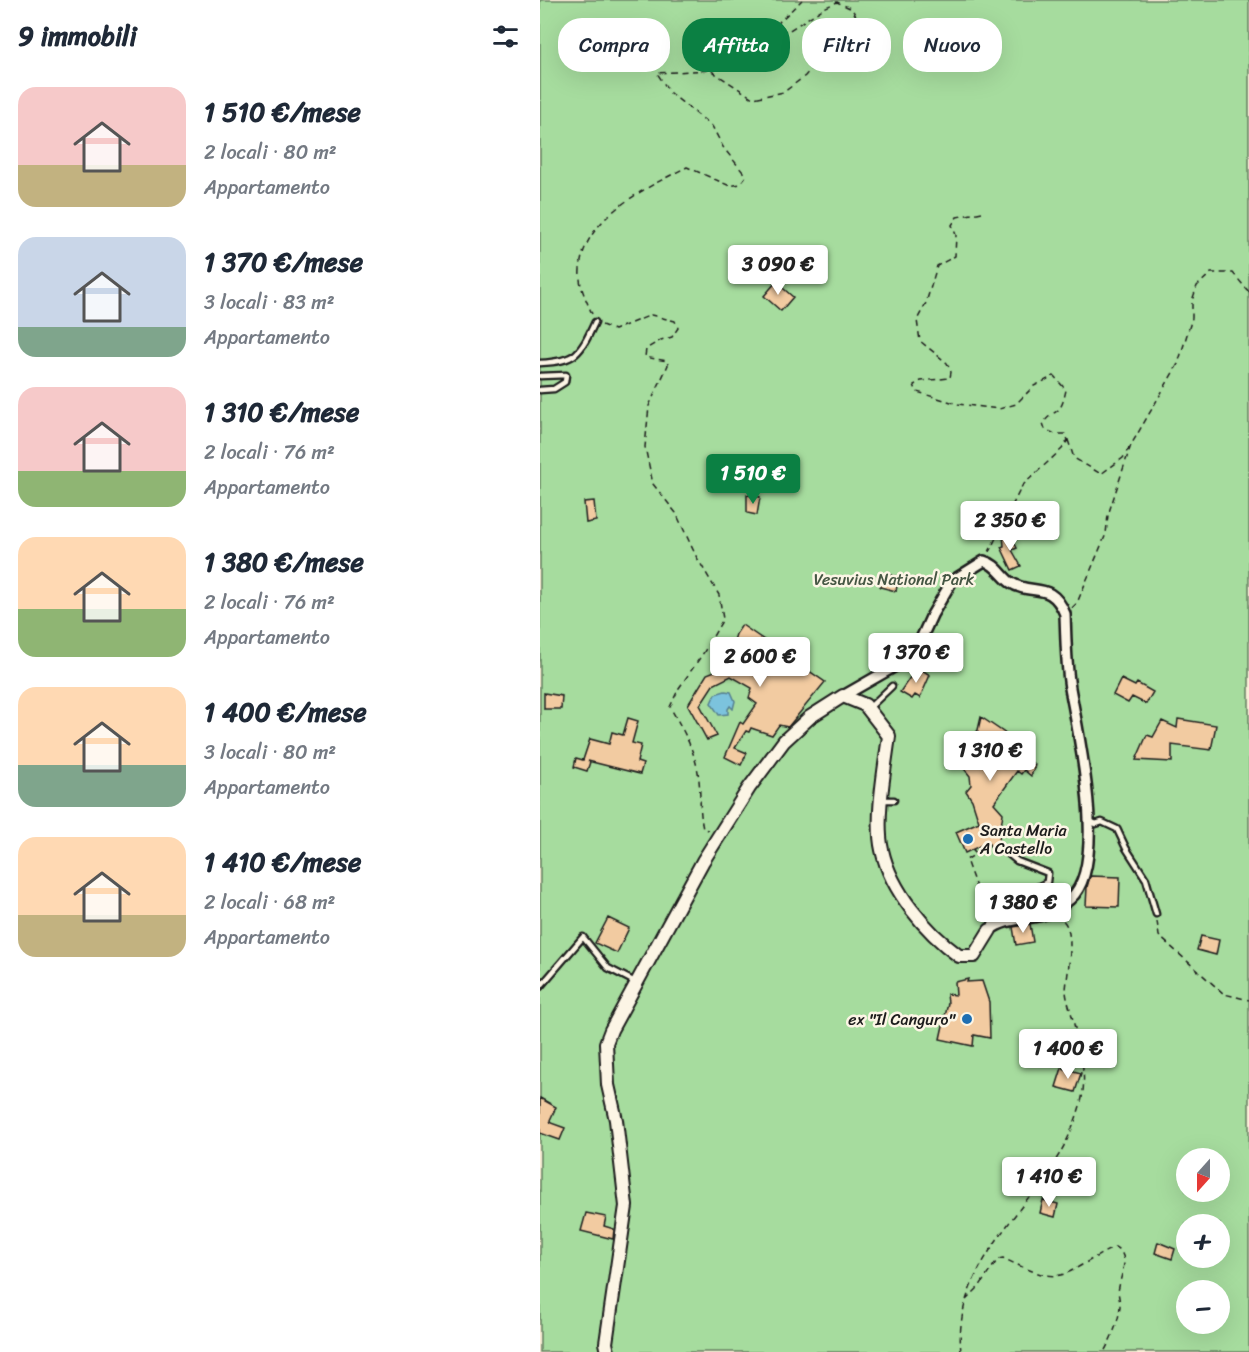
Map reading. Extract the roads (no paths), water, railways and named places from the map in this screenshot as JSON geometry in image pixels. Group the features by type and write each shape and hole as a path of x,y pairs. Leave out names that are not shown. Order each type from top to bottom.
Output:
{"street":[{"path":"608,1352 606,1343 626,1206 616,1120 608,1085 606,1044 635,982 724,828 784,741 810,717 843,696 899,664 915,652 932,615 952,581 984,561 991,563 1012,583 1051,594 1065,614 1069,686 1082,744 1088,820 1087,855 1078,888 1072,898 1050,913 998,923 990,930 974,956 964,958 955,953 923,922 891,878 882,850 880,833 888,800 890,736 865,705 843,696"}],"lane":[{"path":"540,363 570,359 580,351 595,322"},
{"path":"540,376 561,374 566,375 567,378 566,382 554,389 540,390"},
{"path":"868,709 892,686"},
{"path":"1088,820 1096,824 1102,822 1117,829 1146,879 1156,914"},
{"path":"990,930 994,910 1047,882 1048,873 1017,861 1006,852"},
{"path":"540,987 583,937 608,968 635,982"}],"water":[{"path":"731,692 735,701 733,709 730,706 728,714 719,715 711,703 715,694"}],"place":[{"name":"Santa Maria A Castello","path":"968,839"},
{"name":"ex \"Il Canguro\"","path":"967,1019"}],"park label":[{"name":"Vesuvius National Park","path":"894,579"}]}
